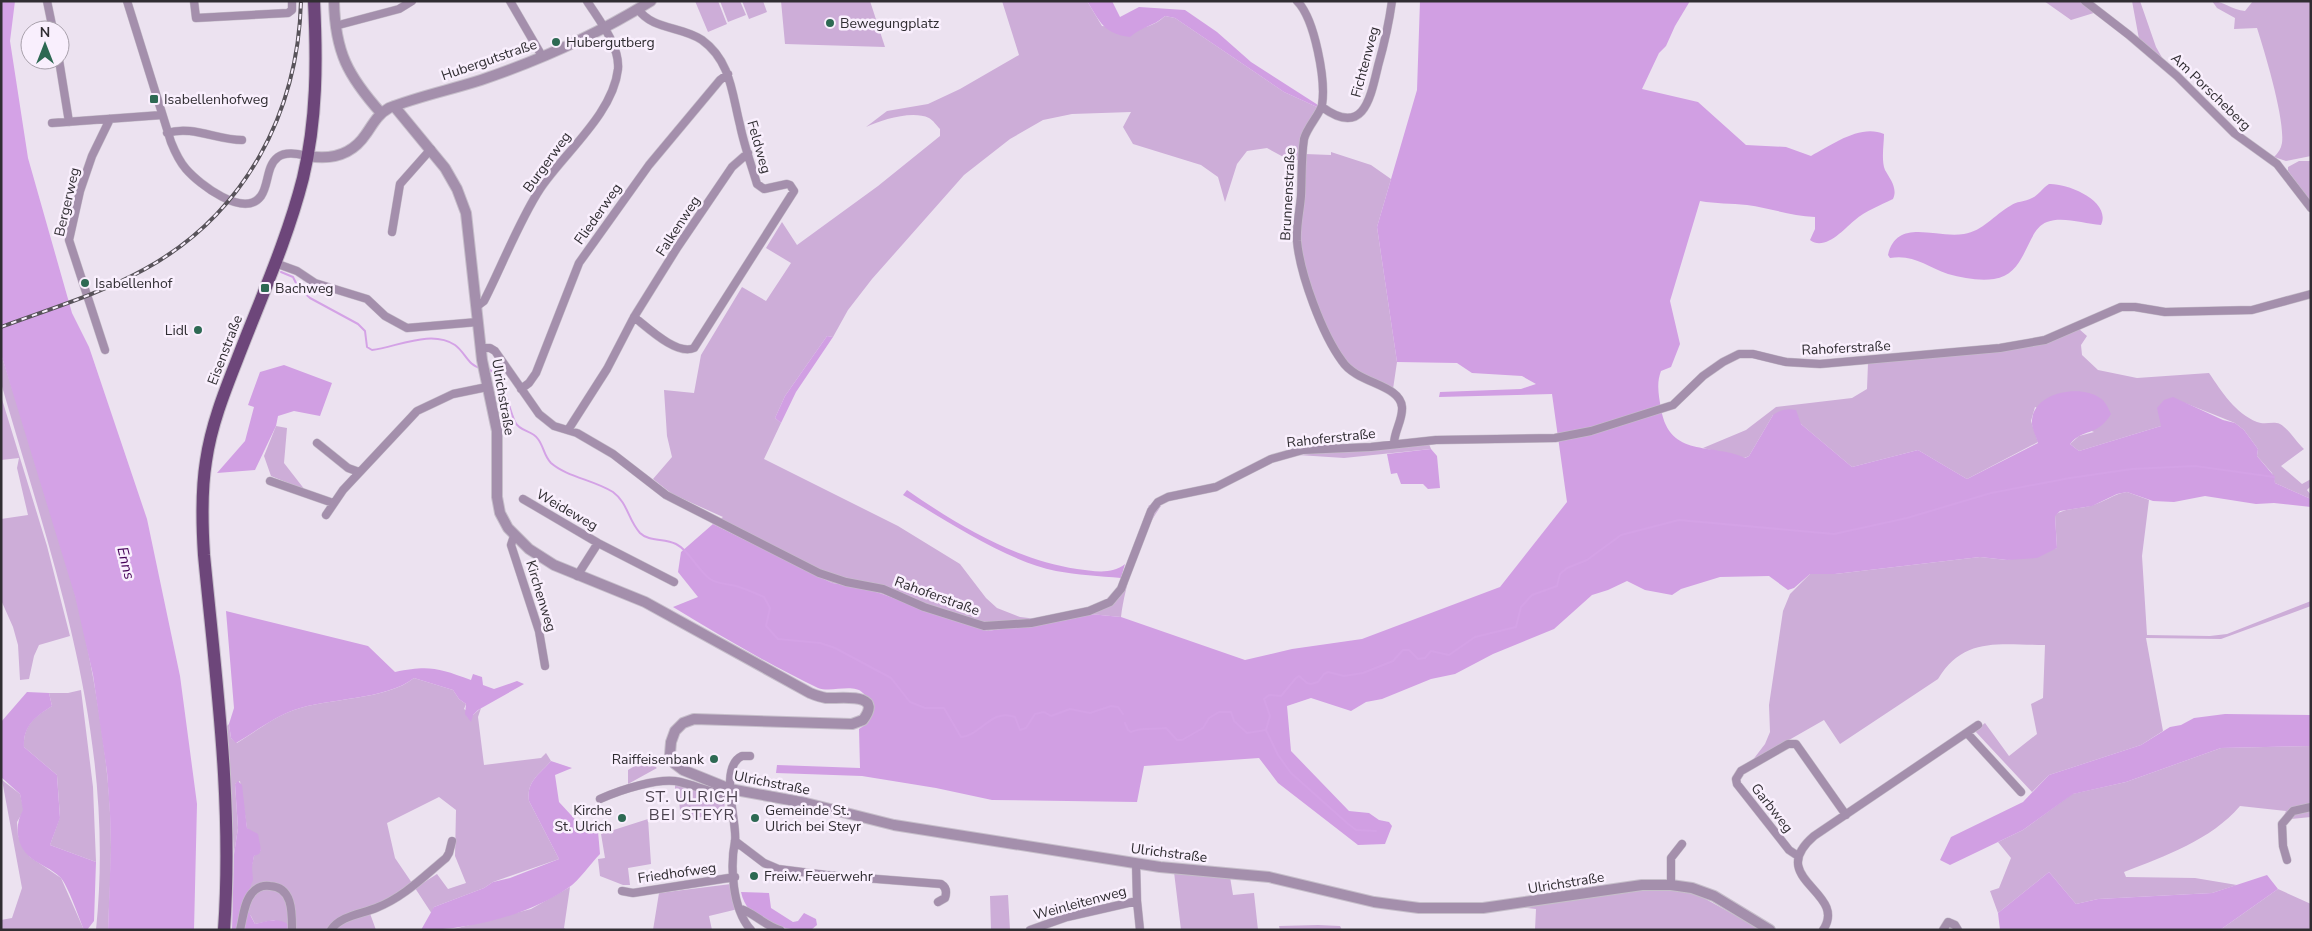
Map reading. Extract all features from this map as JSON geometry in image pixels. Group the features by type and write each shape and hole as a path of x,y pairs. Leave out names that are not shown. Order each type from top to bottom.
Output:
{"main road":[{"name":"Eisenstraße","path":"224,930 228,845 227,789 204,561 202,495 210,440 228,381 275,263 302,181 308,156 314,117 316,75 314,1"}],"street":[{"path":"47,1 51,20"},
{"path":"127,1 167,133 179,160 193,176 226,198 239,204 249,204 261,195 272,164 278,157 291,154 330,158 349,151 361,141 381,113 361,90 345,65 339,48 335,26 334,1"},
{"path":"194,1 196,18 288,13 292,10 292,1"},
{"path":"335,26 399,9 412,1"},
{"path":"510,1 542,56"},
{"name":"Burgerweg","path":"476,307 484,301 540,188 599,114 609,97 616,77 618,63 614,49 604,29 587,1"},
{"name":"Hubergutstraße","path":"381,113 394,106 482,79 542,56 604,29 651,1"},
{"path":"1297,1 1308,16 1315,38 1322,107"},
{"name":"Fichtenweg","path":"1322,107 1335,117 1344,119 1355,116 1367,106 1383,47 1392,1"},
{"name":"Am Porscheberg","path":"2085,1 2116,24 2177,76 2234,133 2277,164 2311,208"},
{"name":"Feldweg","path":"634,316 673,346 685,350 694,348 793,194 793,188 787,184 769,188 759,186 748,153 728,74 715,52 703,41 689,34 646,19 638,9"},
{"path":"60,70 70,122"},
{"name":"Fliederweg","path":"521,389 529,383 536,373 571,281 588,250 626,194 666,143 720,80 728,74"},
{"name":"Ulrichstraße","path":"394,106 431,149 452,178 466,213 482,360 497,431 498,506 503,521 514,536 542,558 577,576 644,602 810,693 824,698 855,697 866,703 868,709 866,717 857,724 778,724 701,719 683,723 675,731 671,742 670,754 675,764 691,774 729,792 806,803 894,825 1136,864 1269,878 1374,902 1443,909 1496,907 1642,885 1671,885 1692,888 1714,896 1770,930"},
{"name":"Brunnenstraße","path":"1322,107 1309,125 1304,139 1297,239 1300,257 1323,325 1342,362 1358,377 1393,391 1400,400 1402,410 1394,444"},
{"path":"52,123 162,115"},
{"name":"Bergerweg","path":"105,350 69,240 80,191 92,156 110,119"},
{"path":"167,133 193,131 218,138 242,140"},
{"path":"392,232 400,184 431,149"},
{"name":"Falkenweg","path":"568,430 606,369 634,316 723,179 739,159 748,153"},
{"path":"275,263 296,271 315,283 368,299 385,316 407,328 478,322"},
{"name":"Rahoferstraße","path":"481,348 492,349 542,418 554,426 568,430 613,454 666,495 819,573 846,582 883,589 924,607 984,626 1031,624 1088,611 1110,602 1121,589 1151,511 1163,499 1216,487 1260,464 1293,453 1452,439 1555,438 1591,431 1673,405 1712,369 1739,354 1753,354 1786,362 1820,364 2000,348 2045,340 2120,307 2135,307 2165,312 2252,310 2311,294"},
{"path":"326,515 333,503 359,472 417,411 486,381"},
{"path":"316,443 348,468 359,472"},
{"path":"270,481 333,503"},
{"name":"Weideweg","path":"523,499 598,542 674,582"},
{"name":"Kirchenweg","path":"514,536 511,545 539,630 545,666"},
{"name":"Weideweg","path":"577,576 598,542"},
{"name":"Garbweg","path":"1846,815 1796,744 1788,744 1737,775 1737,784 1789,850 1798,856 1800,850 1810,840 1978,725"},
{"path":"1967,733 2021,792"},
{"path":"750,756 742,756 737,759 729,792 735,841 732,850 734,878 740,909 751,930"},
{"path":"600,799 619,792 670,781 712,793 729,792"},
{"path":"2287,860 2283,846 2282,824 2294,811 2311,807"},
{"path":"331,930 338,922 376,908 408,892 446,858 452,841"},
{"path":"735,841 764,863 778,869 826,876 941,884 945,888 946,893 945,898 938,902"},
{"path":"1671,885 1671,858 1682,844"},
{"path":"1798,856 1803,878 1827,908 1827,920 1823,930"},
{"name":"Weinleitenweg","path":"1136,864 1140,930"},
{"name":"Friedhofweg","path":"622,891 633,893 734,878"},
{"path":"240,930 251,894 258,888 268,886 279,888 288,897 292,912 292,930"},
{"name":"Weinleitenweg","path":"1030,930 1066,917 1137,901"},
{"path":"740,909 745,910 763,924 780,930"},
{"path":"1943,930 1948,922 1955,925 1958,930"}],"shaded area":[{"path":"695,1 718,1 727,24 708,32"},
{"path":"720,1 740,1 746,15 728,22"},
{"path":"742,1 763,1 767,12 749,19"},
{"name":"Bewegungplatz","path":"781,1 870,1 885,47 785,44"},
{"path":"1002,1 1087,1 1102,26 1119,28 1143,28 1158,22 1165,16 1175,18 1284,92 1317,107 1309,121 1300,160 1289,160 1267,148 1247,151 1237,164 1225,202 1218,177 1201,165 1133,144 1123,127 1131,112 1072,114 1043,120 1010,139 964,175 872,279 848,310 833,337 827,336 785,396 775,418 781,423 764,459 898,526 960,564 986,598 997,608 1020,617 1037,619 1089,609 1104,601 1117,590 1149,505 1161,506 1147,530 1135,559 1121,617 1090,614 988,631 865,588 832,583 713,524 723,517 672,494 653,479 672,457 667,436 664,390 694,393 701,355 742,287 766,301 791,263 766,248 782,222 797,245 878,186 940,136 940,129 929,118 914,115 897,117 866,127 887,111 928,104 960,89 1019,55"},
{"path":"1087,1 1112,1 1120,17 1139,7 1185,10 1217,32 1251,62 1318,105 1317,107 1284,92 1175,18 1165,16 1130,37 1108,30"},
{"path":"1420,1 1690,1 1666,46 1659,53 1642,89 1698,102 1746,145 1786,147 1811,156 1846,137 1865,132 1884,134 1883,162 1894,187 1893,199 1863,214 1828,241 1816,243 1810,240 1815,229 1815,217 1747,205 1700,201 1670,301 1680,344 1671,367 1661,371 1658,390 1666,425 1673,436 1683,442 1732,453 1745,458 1749,456 1773,415 1784,410 1793,409 1796,410 1801,424 1852,467 1918,450 1967,479 2038,443 2032,420 2035,410 2049,397 2071,391 2082,392 2100,398 2108,407 2111,414 2101,426 2080,436 2070,444 2079,451 2161,426 2157,408 2164,400 2173,397 2223,420 2235,423 2244,430 2258,449 2257,456 2274,476 2275,483 2311,499 2311,507 2274,503 2256,504 2205,496 2174,502 2153,501 2127,492 2117,494 2092,506 2060,511 2055,516 2057,548 2037,558 2007,560 1980,557 1835,574 1810,574 1794,588 1788,590 1769,576 1720,577 1681,589 1672,595 1645,590 1627,581 1592,595 1554,629 1493,654 1455,674 1431,679 1382,699 1366,702 1351,711 1311,698 1287,706 1291,751 1349,811 1369,813 1379,820 1389,822 1392,826 1385,844 1358,845 1278,783 1259,758 1144,766 1137,802 992,800 936,788 862,776 776,773 777,765 860,768 859,729 867,721 869,713 868,700 859,690 848,688 823,689 799,679 673,607 698,597 678,572 681,552 713,524 832,583 865,588 988,631 1090,614 1121,617 1245,660 1292,649 1362,639 1500,587 1567,502 1552,394 1439,397 1440,392 1521,389 1536,384 1522,376 1472,373 1457,363 1397,362 1377,227 1417,90"},
{"path":"2044,1 2080,1 2097,12 2071,20"},
{"path":"2132,1 2140,1 2156,47 2164,61 2139,39"},
{"path":"2212,1 2245,11 2253,1 2311,2 2311,156 2286,161 2274,157 2281,147 2282,132 2274,86 2257,28 2234,29 2235,18 2217,8"},
{"path":"1331,152 1371,165 1391,179 1377,227 1397,362 1393,389 1359,376 1346,364 1340,365 1312,304 1301,255 1300,238 1305,154 1331,155"},
{"path":"2299,161 2311,161 2311,202 2288,171 2288,167"},
{"path":"2049,184 2057,184 2076,190 2094,201 2100,208 2103,216 2101,225 2067,220 2047,222 2034,234 2014,269 2005,275 1988,280 1959,277 1913,259 1890,258 1888,255 1893,243 1900,236 1909,233 1953,235 1977,230 2012,204 2034,197"},
{"path":"2079,329 2087,336 2081,345 2082,355 2098,370 2137,378 2209,373 2230,401 2242,413 2257,422 2277,423 2283,426 2304,449 2281,466 2302,484 2311,479 2311,486 2307,490 2311,495 2311,499 2275,483 2272,473 2257,456 2258,449 2244,430 2235,423 2185,403 2161,426 2079,451 2070,444 2079,436 2094,432 2035,407 2031,421 2038,442 1967,479 1918,450 1852,467 1801,424 1773,415 1749,456 1744,458 1703,448 1746,430 1776,407 1852,398 1867,389 1868,363 2010,350"},
{"path":"827,336 833,337 796,392 781,423 775,418 785,396"},
{"path":"1,354 65,554 93,677 103,740 110,804 111,857 108,930 96,930 100,858 97,788 89,719 60,585 1,383"},
{"path":"284,365 332,383 320,416 294,411 278,416 276,426 255,470 217,473 245,441 254,407 248,405 260,372"},
{"path":"1,396 47,546 70,636 39,645 34,656 29,679 20,680 18,645 13,627 1,600 1,519 28,515 17,468 19,458 1,460"},
{"path":"276,426 287,428 284,463 305,490 271,476 264,456"},
{"path":"1429,444 1431,449 1344,458 1298,455"},
{"path":"1431,449 1437,456 1440,488 1428,489 1423,484 1401,484 1397,473 1391,474 1387,454"},
{"path":"907,490 967,528 1009,549 1031,558 1083,570 1108,571 1125,564 1121,578 1056,571 1018,559 958,528 903,495"},
{"path":"2127,492 2149,500 2142,556 2147,635 2210,636 2227,634 2311,601 2311,606 2221,639 2146,638 2163,731 2141,745 2049,775 2032,792 1975,731 1985,723 2009,756 2037,734 2031,704 2043,698 2045,645 1998,644 1971,649 1948,665 1938,679 1840,744 1824,720 1752,761 1765,744 1770,732 1769,705 1783,611 1790,594 1810,574 1835,574 1980,557 2007,560 2057,548 2055,515 2067,510 2095,505"},
{"path":"226,611 368,646 395,672 425,668 471,680 473,674 482,677 483,685 494,689 517,681 524,684 478,710 473,715 471,722 465,714 466,704 459,699 453,690 414,678 388,691 373,695 294,710 236,743 231,738 229,724 234,708"},
{"path":"414,678 453,690 459,699 466,704 464,709 473,715 481,708 478,717 484,765 541,758 546,753 551,761 532,783 529,801 559,859 493,882 484,888 434,907 432,914 415,888 437,874 448,889 466,883 455,856 456,810 439,797 387,823 395,858 412,883 404,891 368,908 376,930 290,930 274,920 255,924 251,916 242,908 254,856 261,850 247,828 240,781 235,784 238,828 234,854 227,726 229,724 231,738 237,743 272,721 294,710 389,691"},
{"path":"81,690 93,787 96,862 50,845 60,817 57,775 24,747 25,733 31,723 52,706 49,693 68,693"},
{"path":"27,692 49,693 52,706 31,723 24,740 24,747 57,775 60,818 50,845 96,862 94,921 87,930 84,930 70,894 60,877 31,858 22,848 18,836 18,823 23,810 20,794 1,777 1,722"},
{"path":"2225,714 2311,715 2311,746 2221,748 2126,782 2073,794 2023,830 1950,865 1940,860 1951,837 2023,802 2049,775 2141,745 2170,727 2181,725 2194,718"},
{"path":"2311,746 2311,817 2282,820 2286,811 2240,806 2228,818 2201,838 2171,853 2124,872 2126,877 2195,878 2237,885 2212,893 2098,899 2076,904 2049,872 1998,913 1990,891 1999,888 2011,858 1998,842 2023,830 2072,794 2126,782 2221,748"},
{"path":"646,759 657,768 628,784 628,770"},
{"path":"551,761 572,768 555,775 559,802 583,828 597,820 600,854 572,885 535,906 478,924 421,930 434,907 484,888 493,882 510,878 559,859 529,801 532,783"},
{"path":"2,780 20,794 24,810 17,822 18,836 30,857 61,878 84,930 1,930 1,920 12,918 22,888"},
{"path":"238,781 242,785 247,828 258,834 261,850 259,854 254,856 252,867 253,880 242,908 248,911 255,924 272,920 281,921 289,925 290,930 232,930 234,854 238,828 235,784"},
{"path":"675,784 724,797 725,811 723,814 681,820 678,791 675,792"},
{"path":"648,819 651,864 628,868 630,885 623,885 600,876 598,859 605,858 601,834"},
{"path":"1174,872 1230,877 1233,895 1254,893 1258,930 1181,930"},
{"path":"2049,872 2076,904 2098,899 2212,893 2267,875 2278,889 2220,930 2000,930 1998,913"},
{"path":"731,884 738,909 709,916 712,930 653,930 659,893"},
{"path":"570,887 564,928 567,930 450,930 531,909"},
{"path":"1663,888 1691,891 1762,930 1535,930 1536,909 1527,908 1559,900"},
{"path":"2278,889 2311,904 2311,930 2220,930"},
{"path":"741,892 769,893 771,908 793,922 798,921 804,913 816,919 817,925 811,930 800,930 768,923 751,911 745,903"},
{"path":"1008,895 1010,930 991,930 990,896"},
{"path":"1279,926 1340,926 1342,930 1280,930"}],"water":[{"name":"Enns","path":"1,1 15,1 10,41 28,158 72,313 89,347 147,519 180,676 197,804 194,930 108,930 111,846 110,814 107,772 93,675 75,596 1,354"}],"waterway":[{"path":"281,272 293,277 298,287 310,298 358,324 365,331 367,347 372,350 414,340 446,340 455,345 473,365 481,368"},
{"path":"488,369 499,378 517,425 535,436 551,463 565,472 598,484 613,492 622,501 640,533 648,538 672,542 681,547 701,571 713,581 740,587 764,597 770,608 766,626 778,639 820,643 835,648 891,678 910,702 925,708 944,708 961,737 975,732 999,716 1015,717 1020,730 1026,728 1035,714 1044,712 1051,716 1070,709 1090,713 1111,706 1118,707 1123,714"},
{"path":"1266,730 1270,716 1264,699 1269,695 1281,696 1299,676 1311,684 1318,682 1328,672 1344,676 1363,673 1393,661 1403,650 1409,650 1418,659 1425,658 1431,651 1449,655 1475,637 1516,627 1521,607 1532,595 1557,586 1560,574 1567,568 1587,560 1621,535 1679,520 1834,534 1907,518 1991,493 2070,478 2132,469 2195,466 2274,477"},
{"path":"1125,723 1131,732 1166,728 1177,740 1182,740 1203,728 1209,718 1219,712 1231,712 1234,721 1247,733 1266,730 1278,755 1291,773 1347,823 1356,830 1376,831"}],"railway":[{"path":"1,327 92,294 128,278 180,246 211,220 238,190 259,156 277,121 289,82 298,42 301,1"}],"place":[{"name":"Bewegungplatz","path":"830,23"},
{"name":"Hubergutberg","path":"556,42"},
{"name":"Isabellenhofweg","path":"154,99"},
{"name":"Isabellenhof","path":"85,283"},
{"name":"Bachweg","path":"265,288"},
{"name":"Lidl","path":"198,330"},
{"name":"Raiffeisenbank","path":"714,759"},
{"name":"Kirche St. Ulrich","path":"622,818"},
{"name":"Gemeinde St. Ulrich bei Steyr","path":"755,818"},
{"name":"Freiw. Feuerwehr","path":"754,876"}],"district":[{"name":"ST. ULRICH BEI STEYR","path":"692,806"}]}
